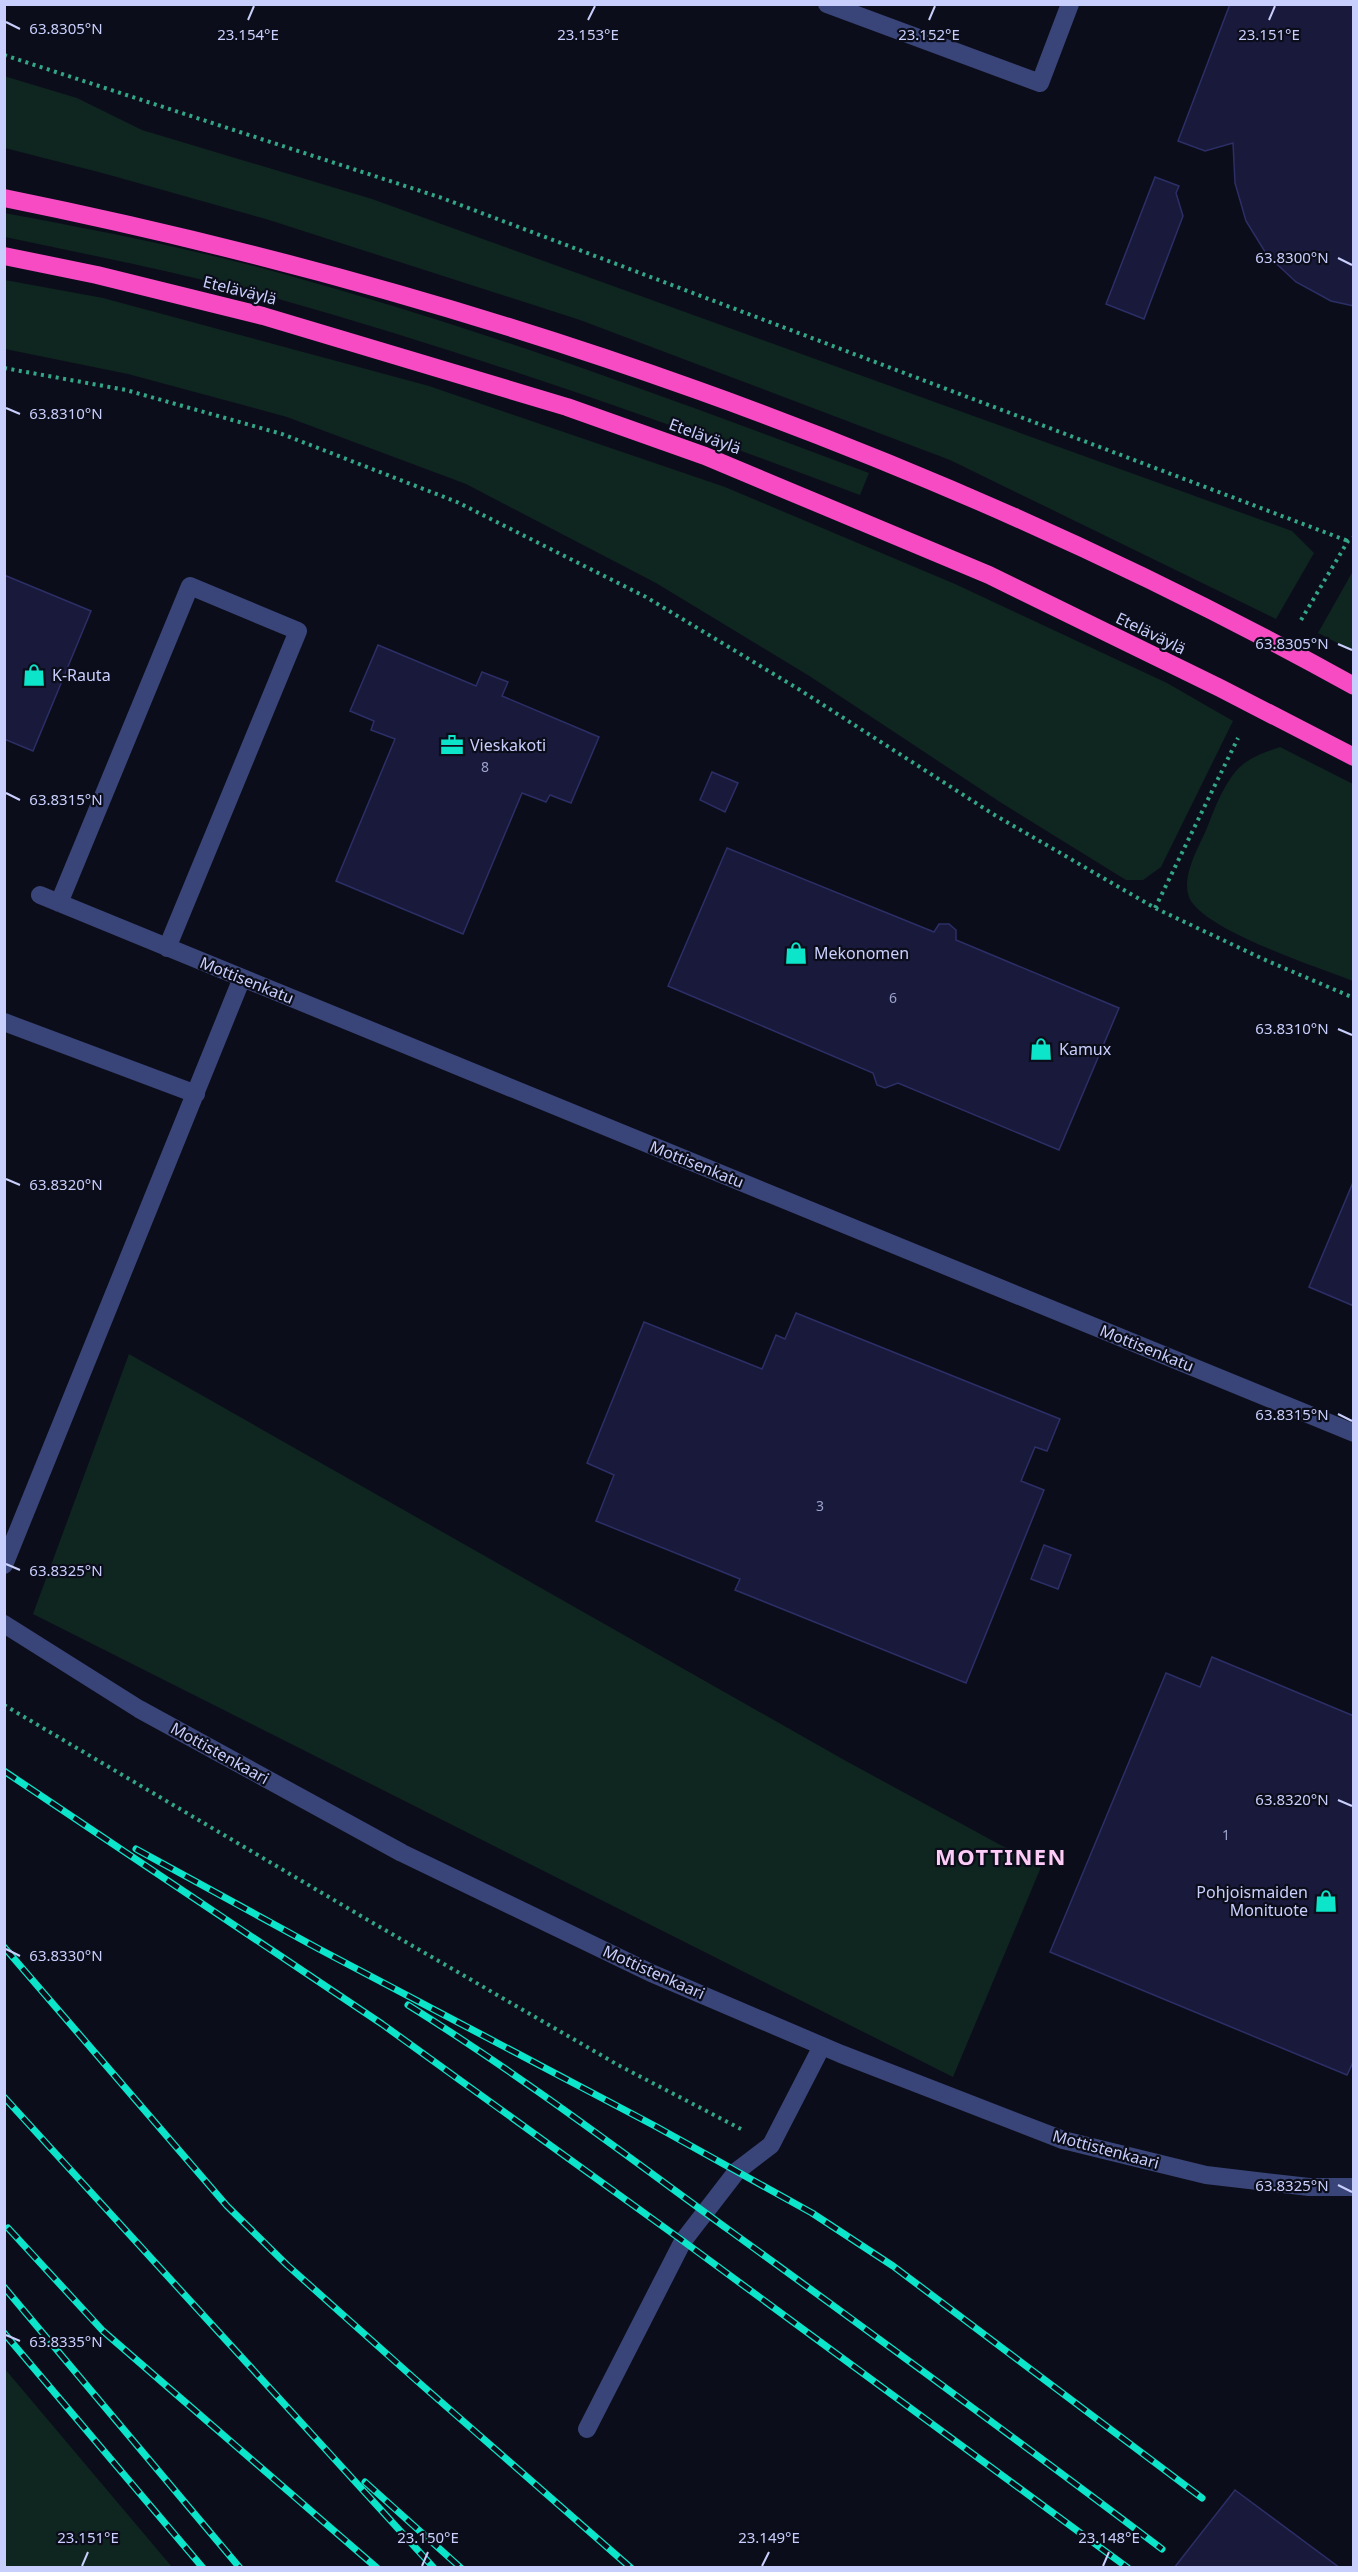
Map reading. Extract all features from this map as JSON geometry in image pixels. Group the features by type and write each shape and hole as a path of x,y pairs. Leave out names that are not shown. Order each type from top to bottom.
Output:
{"highway":[{"path":"4,198 96,216 285,262 426,301 614,360 860,452 1141,574 1353,686"},
{"name":"Eteläväylä","path":"4,256 97,275 263,316 555,404 705,456 989,575 1220,688 1353,757"}],"street":[{"path":"827,4 1040,83 1070,4"},
{"path":"59,903 190,586 298,631 167,948"},
{"name":"Mottisenkatu","path":"40,896 1353,1433"},
{"path":"4,1565 242,978"},
{"path":"4,1022 196,1094"},
{"name":"Mottistenkaari","path":"4,1624 139,1709 402,1853 651,1973 822,2046 1063,2140 1206,2175 1309,2187 1353,2187"},
{"path":"587,2429 683,2241 737,2171 771,2145 822,2046"}],"path":[{"path":"4,55 442,198 1348,541"},
{"path":"4,368 126,390 282,434 457,502 646,597 800,690 993,814 1155,908 1353,998"},
{"path":"1301,620 1348,541 1353,537"},
{"path":"1155,908 1238,738"},
{"path":"4,1705 618,2065 771,2145"}],"green space":[{"path":"4,76 77,98 142,130 372,199 1292,531 1314,553 1276,619 950,460 580,320 269,220 5,148"},
{"path":"4,213 211,255 355,294 577,366 869,473 860,495 715,441 423,342 275,298 208,281 5,237"},
{"path":"5,280 103,298 429,386 725,487 955,584 1167,683 1233,721 1161,867 1143,880 1126,880 1000,802 811,677 656,583 466,484 287,417 128,374 5,349"},
{"path":"1353,571 1353,651 1318,633"},
{"path":"1280,747 1353,784 1353,981 1237,934 1198,910 1189,897 1187,880 1192,862 1227,783 1246,762"},
{"path":"129,1354 846,1761 1041,1867 953,2077 33,1614"},
{"path":"5,2369 172,2567 5,2567"}],"building":[{"path":"1230,4 1354,4 1354,306 1331,301 1296,282 1267,255 1246,221 1235,183 1233,143 1205,151 1178,141"},
{"path":"1155,177 1179,186 1176,193 1183,216 1144,319 1106,304"},
{"name":"K-Rauta","path":"4,575 91,611 33,751 4,739"},
{"path":"378,645 476,686 482,672 508,682 502,696 599,737 571,803 550,795 546,802 522,793 463,934 336,881 395,739 371,730 374,721 350,711"},
{"path":"712,772 738,783 725,812 700,800"},
{"path":"727,848 934,932 939,924 949,924 956,930 956,940 1119,1008 1059,1150 898,1083 885,1088 877,1085 873,1073 668,986"},
{"path":"1354,1180 1354,1306 1309,1287"},
{"path":"796,1313 1060,1419 1047,1451 1035,1447 1021,1481 1044,1490 966,1683 735,1590 740,1579 596,1521 614,1475 587,1463 644,1322 762,1369 776,1335 785,1339"},
{"path":"1044,1545 1071,1555 1058,1589 1031,1579"},
{"path":"1212,1657 1354,1716 1354,2060 1347,2075 1050,1952 1166,1673 1200,1687"},
{"path":"1235,2490 1340,2568 1174,2568"}],"railway":[{"path":"4,1771 382,2024 683,2241 1128,2568"},
{"path":"136,1849 319,1949 655,2126 812,2213 893,2266 1202,2498"},
{"path":"4,1947 227,2206 287,2265 631,2568"},
{"path":"408,2005 490,2058 610,2143 1162,2549"},
{"path":"4,2097 434,2568"},
{"path":"8,2228 103,2331 377,2568"},
{"path":"4,2287 240,2568"},
{"path":"4,2333 203,2568"},
{"path":"365,2482 461,2568"}],"place":[{"name":"K-Rauta","path":"34,675"},
{"name":"Vieskakoti","path":"452,745"},
{"name":"Mekonomen","path":"796,953"},
{"name":"Kamux","path":"1041,1049"},
{"name":"Pohjoismaiden Monituote","path":"1326,1901"}],"district":[{"name":"MOTTINEN","path":"1001,1856"}]}
